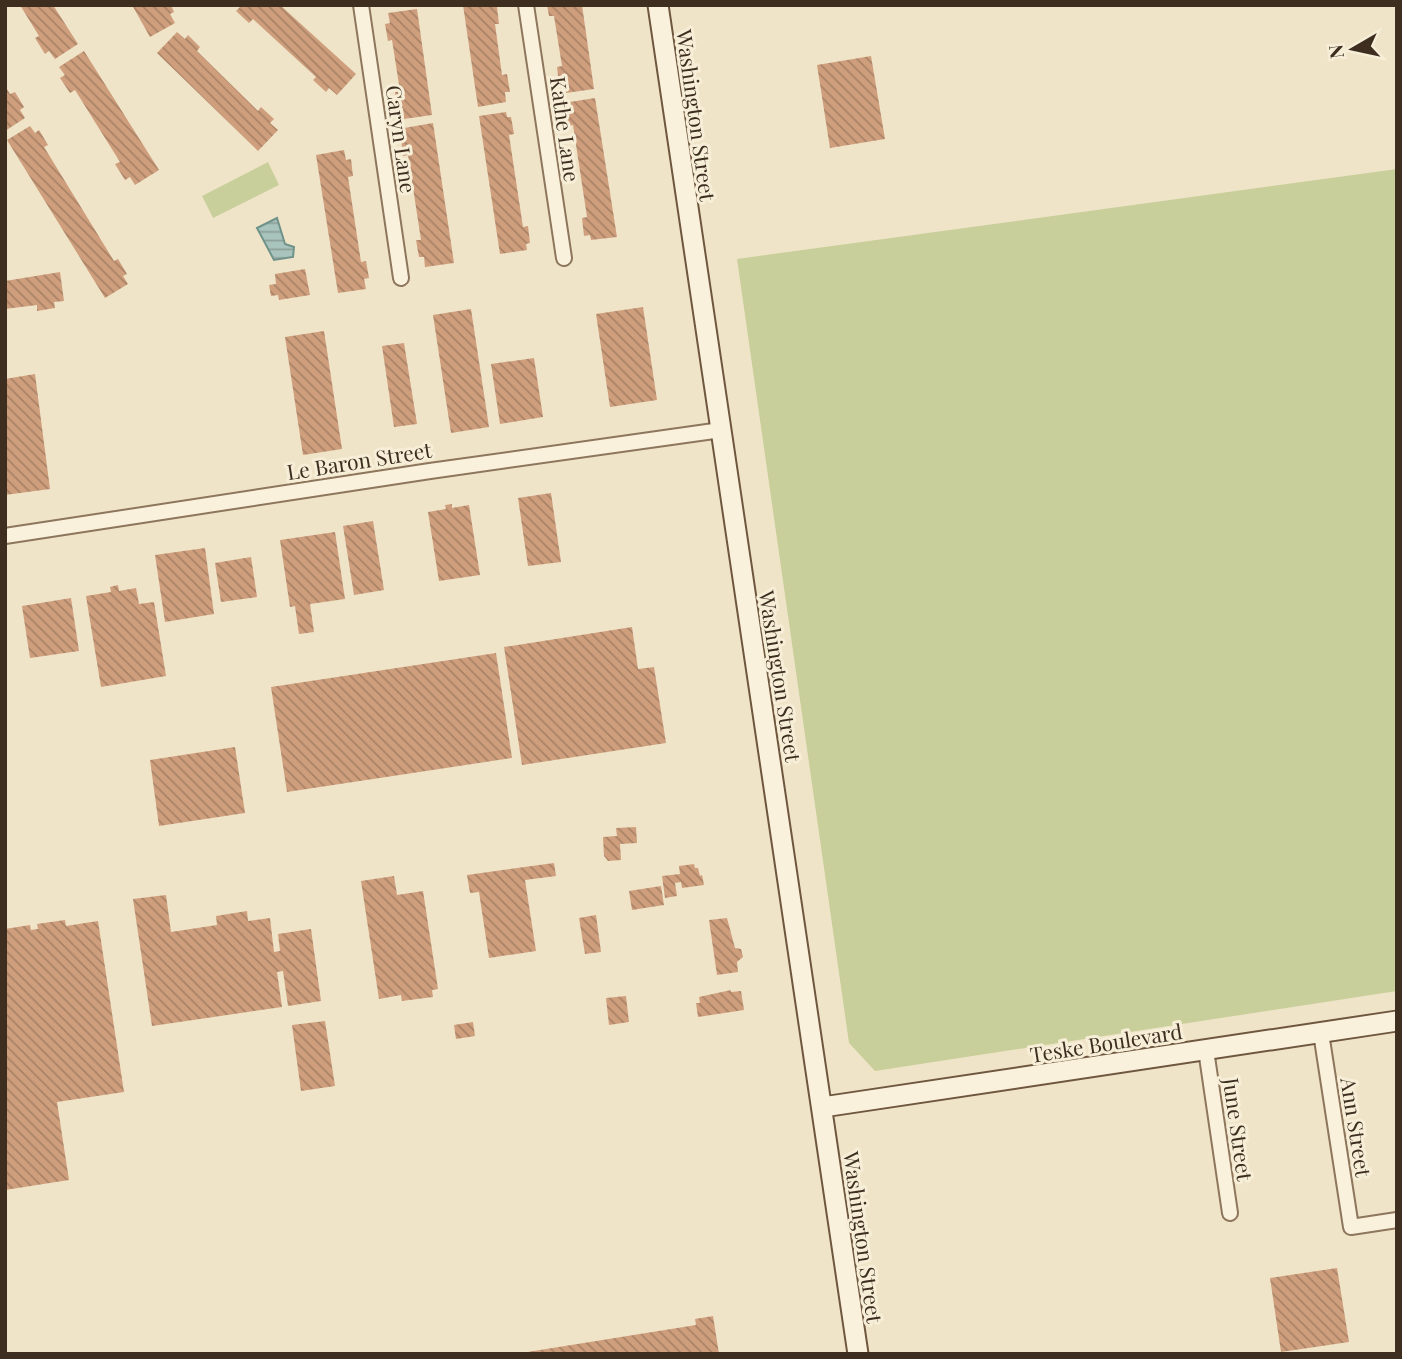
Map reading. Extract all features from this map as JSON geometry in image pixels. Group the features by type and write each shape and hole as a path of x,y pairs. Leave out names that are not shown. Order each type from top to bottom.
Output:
{"main road":[{"name":"Washington Street","path":"658,5 858,1354"},
{"name":"Teske Boulevard","path":"823,1107 1397,1021"}],"street":[{"name":"Caryn Lane","path":"361,5 401,278"},
{"name":"Kathe Lane","path":"526,5 564,258"},
{"name":"Le Baron Street","path":"5,536 720,430"},
{"name":"Ann Street","path":"1321,1033 1351,1227 1397,1220"},
{"name":"June Street","path":"1206,1050 1230,1213"}],"green space":[{"path":"268,162 279,185 213,218 202,196"},
{"path":"1397,169 1397,991 875,1071 849,1043 737,259"}],"water":[{"path":"277,218 285,244 294,247 293,257 274,260 257,228"}],"building":[{"path":"20,5 53,5 78,44 55,59 49,51 45,54 35,38 39,36"},
{"path":"132,5 171,5 174,12 170,14 175,23 150,37"},
{"path":"237,5 280,5 356,74 337,95 329,88 326,92 313,80 316,77 253,19 249,23 236,11 240,7"},
{"path":"463,5 497,7 499,24 495,24 502,75 507,74 510,92 505,92 506,102 478,107"},
{"path":"547,5 582,5 594,89 566,93 564,84 559,84 557,67 562,66 554,16 549,16"},
{"path":"417,9 432,115 404,119 403,108 398,109 395,92 400,91 392,40 388,41 385,24 390,23 388,13"},
{"path":"177,32 185,39 188,35 200,47 197,51 258,111 261,107 274,119 270,123 278,130 258,151 157,53"},
{"path":"84,51 159,170 135,185 130,177 125,180 115,164 120,162 75,90 70,93 60,78 65,75 59,67"},
{"path":"871,56 885,139 830,148 817,65"},
{"path":"5,86 10,94 15,92 24,107 20,110 25,118 5,131"},
{"path":"595,98 617,237 591,240 590,235 584,236 582,218 587,217 573,125 568,126 565,108 570,108 570,102"},
{"path":"506,112 507,117 511,117 514,134 509,135 523,227 528,226 530,243 526,244 527,250 500,254 479,116"},
{"path":"433,123 454,263 425,267 424,257 419,257 416,240 421,240 408,155 403,156 401,138 406,138 404,128"},
{"path":"30,126 35,133 39,130 48,145 44,147 114,261 118,259 127,274 123,276 128,284 105,298 7,140"},
{"path":"344,150 346,160 351,159 353,176 348,177 361,262 366,261 369,278 364,279 366,289 338,293 316,155"},
{"path":"305,269 310,295 279,300 278,295 271,296 269,285 276,284 275,274"},
{"path":"60,272 64,301 54,302 55,308 37,311 37,305 5,309 5,281"},
{"path":"643,307 657,400 610,407 596,314"},
{"path":"471,309 489,427 451,433 433,315"},
{"path":"324,331 342,449 303,455 285,337"},
{"path":"404,343 417,424 394,427 382,346"},
{"path":"534,358 543,417 500,424 491,364"},
{"path":"35,374 50,489 5,495 5,379"},
{"path":"551,493 561,562 528,566 518,498"},
{"path":"452,504 452,508 469,505 480,575 439,581 428,512 446,509 445,505"},
{"path":"373,521 384,590 354,595 343,526"},
{"path":"335,532 345,599 310,604 314,632 299,634 295,606 290,607 280,540"},
{"path":"205,548 214,614 165,622 155,555"},
{"path":"251,557 257,597 221,602 215,563"},
{"path":"118,585 119,591 136,588 139,604 154,602 166,676 101,687 86,596 111,592 110,587"},
{"path":"71,598 79,651 30,658 22,606"},
{"path":"632,627 638,669 654,667 666,743 522,765 504,647"},
{"path":"496,653 512,758 287,792 271,687"},
{"path":"235,747 245,813 159,826 150,760"},
{"path":"636,827 637,843 620,844 621,860 608,861 604,856 603,837 617,836 616,828"},
{"path":"554,863 556,876 525,880 536,951 489,958 479,892 470,893 467,875"},
{"path":"694,864 700,876 702,875 704,885 682,888 681,882 675,883 677,896 665,898 662,876 680,874 679,866"},
{"path":"394,876 397,895 423,891 438,989 432,990 433,997 402,1001 401,995 379,999 361,881"},
{"path":"661,886 664,905 632,910 629,891"},
{"path":"166,895 171,932 217,925 216,916 247,911 248,921 270,918 274,952 280,951 278,934 311,929 321,1001 288,1006 283,971 277,972 282,1007 152,1026 133,899"},
{"path":"596,915 601,952 585,954 579,918"},
{"path":"727,918 735,948 741,949 743,957 737,962 738,972 717,975 709,920"},
{"path":"65,920 66,926 98,921 124,1092 57,1102 69,1180 5,1190 5,929 30,925 31,930 38,929 37,924"},
{"path":"731,990 741,991 744,1010 698,1017 696,1003 700,1003 699,997"},
{"path":"626,996 629,1022 609,1025 606,998"},
{"path":"325,1021 335,1086 301,1091 292,1025"},
{"path":"473,1022 475,1036 456,1039 454,1025"},
{"path":"1337,1268 1349,1342 1281,1352 1270,1278"},
{"path":"713,1316 719,1354 515,1354 696,1325 695,1319"}]}
